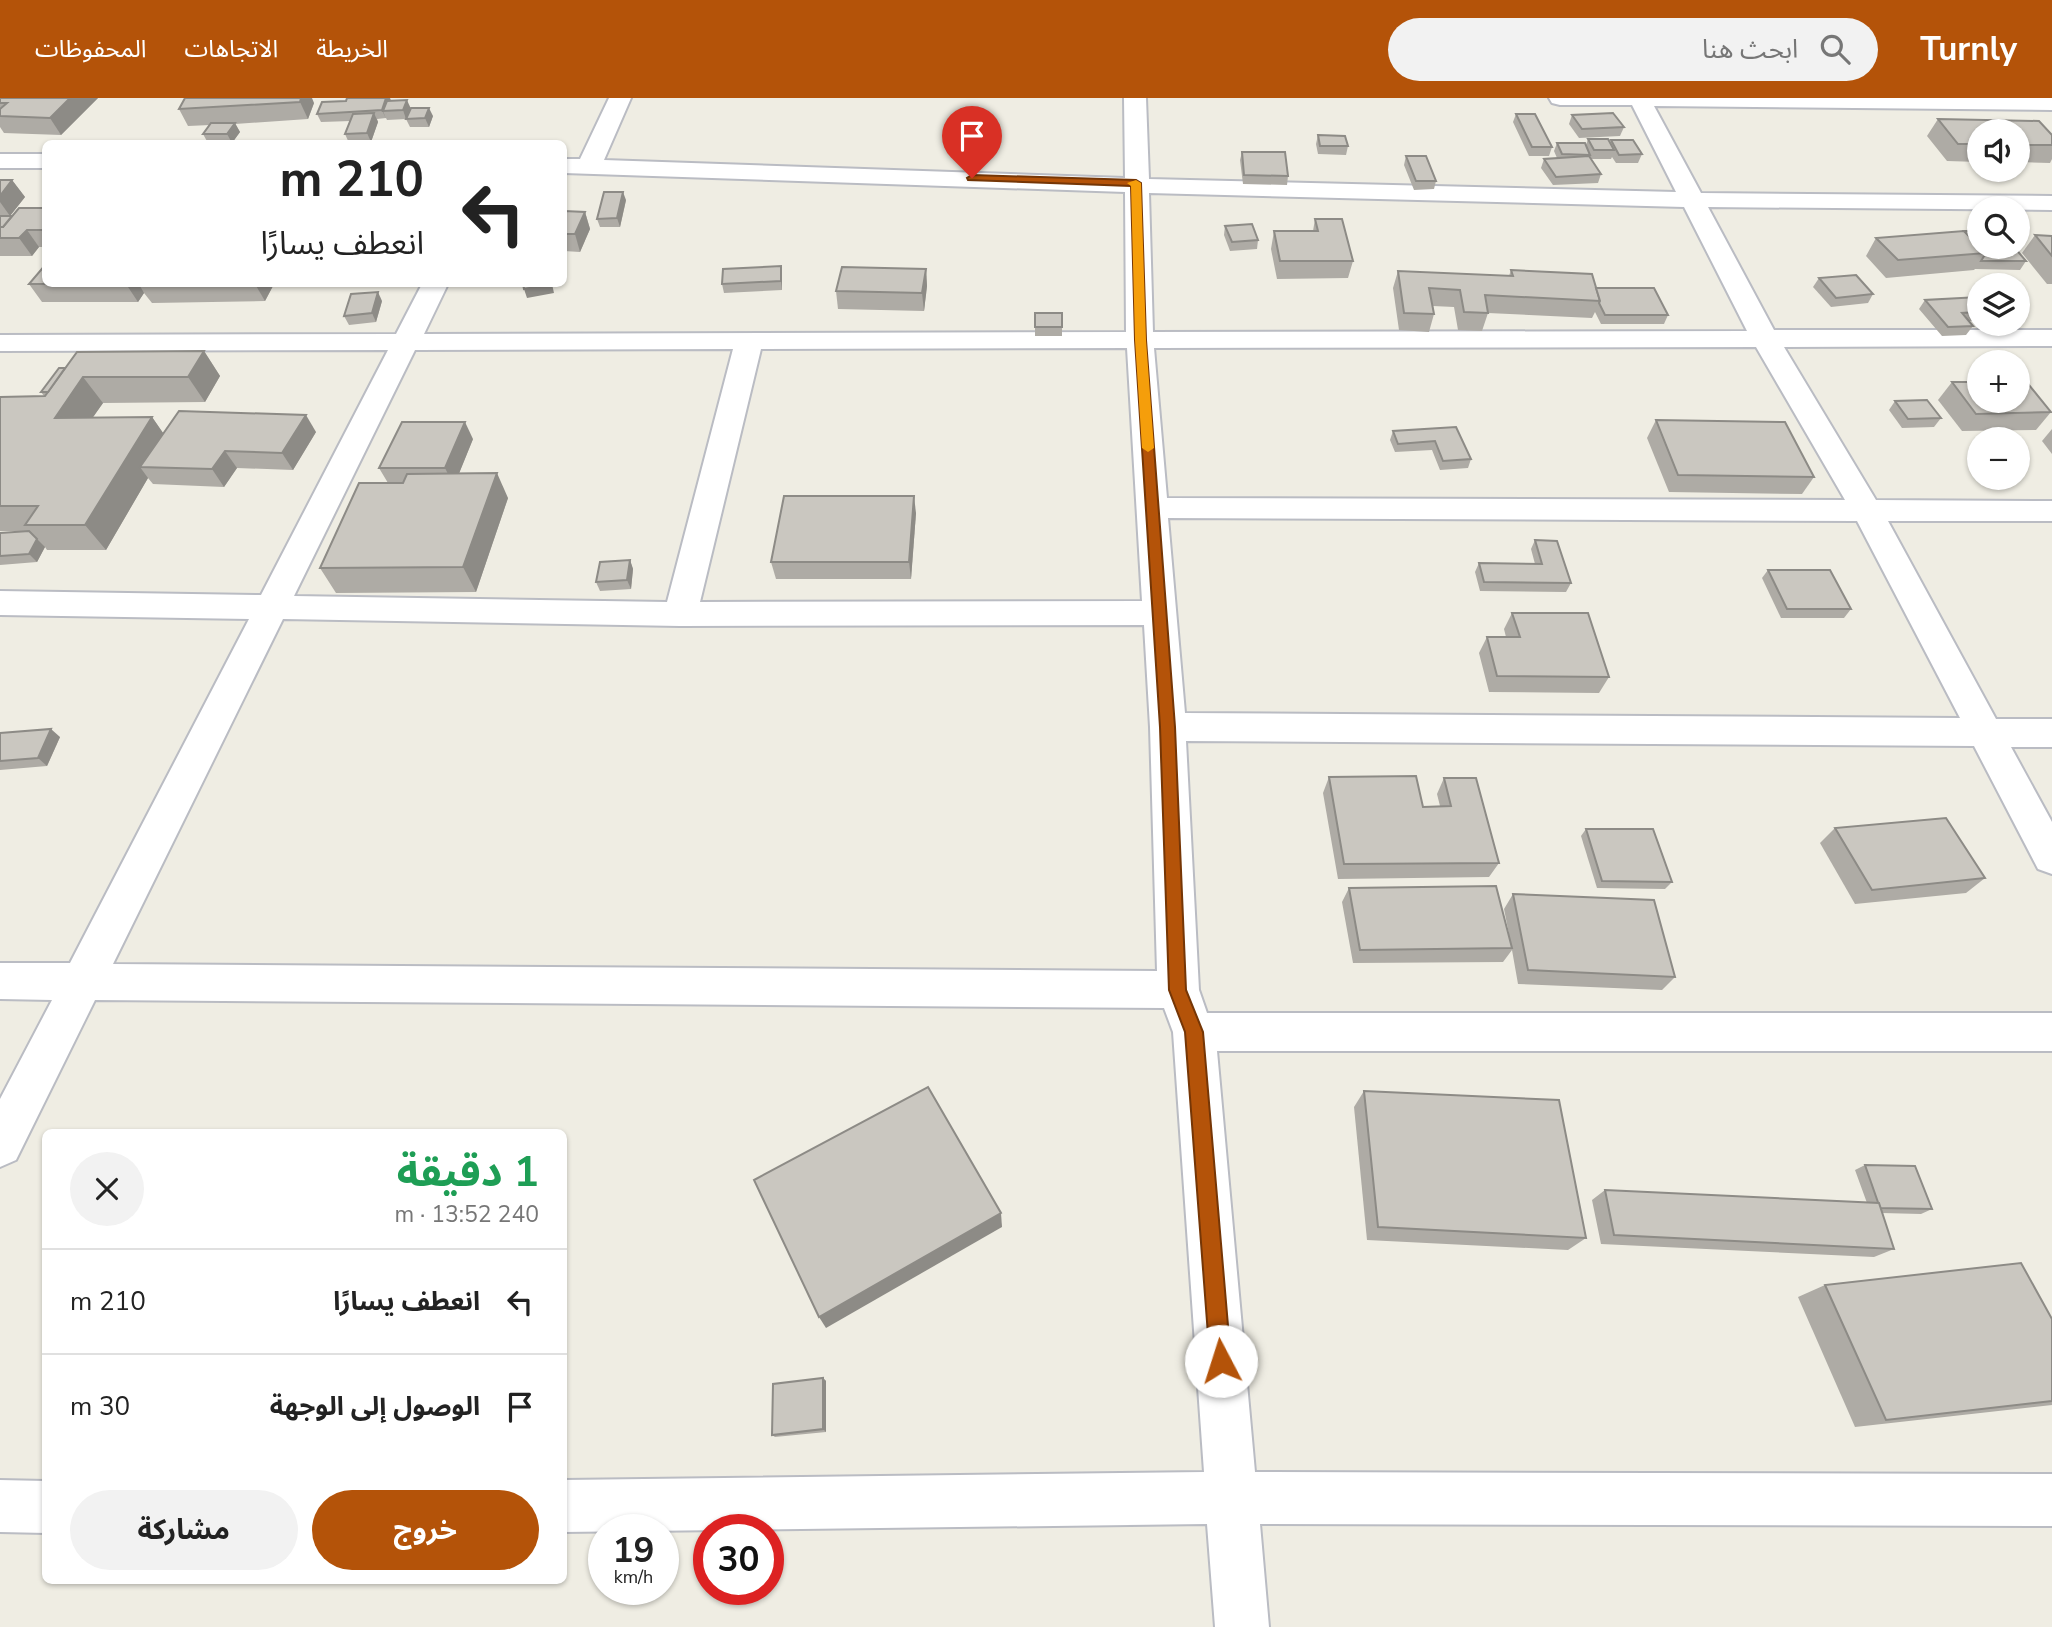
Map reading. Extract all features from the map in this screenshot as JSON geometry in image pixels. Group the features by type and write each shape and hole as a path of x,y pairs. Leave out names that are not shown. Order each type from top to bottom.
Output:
{"street":[{"path":"589,166 620,98"},
{"path":"1135,98 1140,340 1168,727 1178,990 1194,1032 1242,1627"},
{"path":"1560,98 2052,103"},
{"path":"1640,99 1764,337 1867,511 2052,858"},
{"path":"0,161 42,161"},
{"path":"567,166 1136,183 1329,192 1693,201 2052,203"},
{"path":"0,1145 433,287"},
{"path":"0,343 2052,338"},
{"path":"680,614 749,341"},
{"path":"1152,508 2052,511"},
{"path":"1,606 274,606 680,614 1158,613"},
{"path":"1168,727 2052,733"},
{"path":"0,981 1178,990"},
{"path":"1194,1032 2052,1031"},
{"path":"567,1506 1232,1498 2052,1500"},
{"path":"0,1506 42,1507"}],"building":[{"path":"0,98 70,98 50,118 0,116 0,109 7,103 0,103"},
{"path":"185,98 301,98 300,102 179,109"},
{"path":"347,98 386,98 382,110 317,114 322,102 346,101"},
{"path":"407,100 403,110 383,111 387,101"},
{"path":"411,108 429,108 425,118 406,119"},
{"path":"374,113 367,133 345,134 353,114"},
{"path":"1613,113 1624,127 1582,129 1572,115"},
{"path":"1516,114 1535,114 1552,147 1532,147"},
{"path":"1938,119 1967,120 1967,144 1958,144"},
{"path":"2030,121 2039,121 2052,135 2052,145 2030,145"},
{"path":"211,123 235,123 227,134 203,134"},
{"path":"1318,135 1345,136 1348,146 1320,146"},
{"path":"1588,139 1608,139 1614,150 1594,150"},
{"path":"1611,140 1633,140 1642,154 1619,155"},
{"path":"1557,143 1585,143 1590,155 1562,154"},
{"path":"1242,152 1285,152 1288,176 1244,175"},
{"path":"1406,156 1426,156 1436,181 1416,181"},
{"path":"1589,156 1601,174 1556,177 1544,159"},
{"path":"0,180 12,180 0,196"},
{"path":"604,192 623,192 617,218 597,219"},
{"path":"19,208 42,208 42,230 27,230 19,238 0,238 0,227 3,227"},
{"path":"567,211 585,212 575,234 567,234"},
{"path":"0,216 12,216 0,227"},
{"path":"1315,219 1342,219 1353,261 1280,261 1274,231 1318,231"},
{"path":"1252,224 1258,240 1232,242 1225,226"},
{"path":"1964,231 1967,234 1967,255 1898,260 1876,238"},
{"path":"2035,235 2052,236 2052,256"},
{"path":"2024,259 2026,261 1981,261"},
{"path":"781,266 781,281 722,284 723,269"},
{"path":"842,267 926,269 922,293 836,291"},
{"path":"42,269 42,284 29,284"},
{"path":"1511,270 1592,274 1600,301 1485,295 1488,313 1464,312 1460,290 1429,288 1434,314 1404,313 1398,271 1513,276"},
{"path":"1856,275 1873,294 1836,298 1819,278"},
{"path":"1596,288 1654,288 1668,315 1605,315"},
{"path":"378,292 372,313 344,316 351,294"},
{"path":"1967,298 1967,313 1962,313 1967,319 1967,326 1948,327 1925,300"},
{"path":"1035,313 1062,313 1062,327 1035,327"},
{"path":"204,351 188,377 83,377 55,418 152,417 85,525 25,525 38,506 0,506 0,397 45,396 77,352"},
{"path":"59,368 65,368 48,392 41,392"},
{"path":"1952,382 1967,382 1967,402"},
{"path":"2030,386 2051,412 2030,413"},
{"path":"1927,400 1941,418 1908,419 1895,401"},
{"path":"179,411 306,415 282,453 225,451 212,469 140,467"},
{"path":"1656,420 1785,422 1814,477 1678,475"},
{"path":"402,422 465,422 445,468 379,468"},
{"path":"1456,427 1471,459 1443,461 1435,441 1398,444 1393,431"},
{"path":"497,473 463,567 320,568 359,483 403,483 407,474"},
{"path":"784,496 914,496 909,562 771,562"},
{"path":"29,531 37,539 29,554 0,556 0,533"},
{"path":"1535,540 1557,541 1571,583 1484,582 1479,563 1542,564"},
{"path":"630,560 627,580 596,582 600,562"},
{"path":"1768,570 1830,570 1851,609 1787,609"},
{"path":"1512,613 1588,613 1609,677 1497,676 1487,637 1520,637"},
{"path":"51,729 38,758 0,761 0,733"},
{"path":"1416,776 1423,807 1451,806 1444,778 1476,778 1499,863 1344,864 1329,777"},
{"path":"1946,818 1985,878 1872,890 1835,828"},
{"path":"1586,829 1653,829 1672,882 1602,881"},
{"path":"1496,886 1512,948 1360,950 1349,888"},
{"path":"1513,894 1654,900 1675,977 1528,970"},
{"path":"928,1087 1001,1213 819,1317 754,1180"},
{"path":"1364,1091 1559,1100 1586,1238 1378,1227"},
{"path":"1865,1165 1915,1166 1932,1209 1880,1208"},
{"path":"1605,1190 1879,1203 1894,1249 1614,1235"},
{"path":"2021,1263 2052,1319 2052,1401 1886,1420 1825,1285"},
{"path":"823,1378 823,1429 772,1435 773,1384"}],"slow traffic":[{"path":"1132,183 1136,183 1140,340 1148,448"}],"route":[{"path":"972,178 1136,183 1140,340 1168,727 1178,990 1194,1032 1221,1361"}]}
